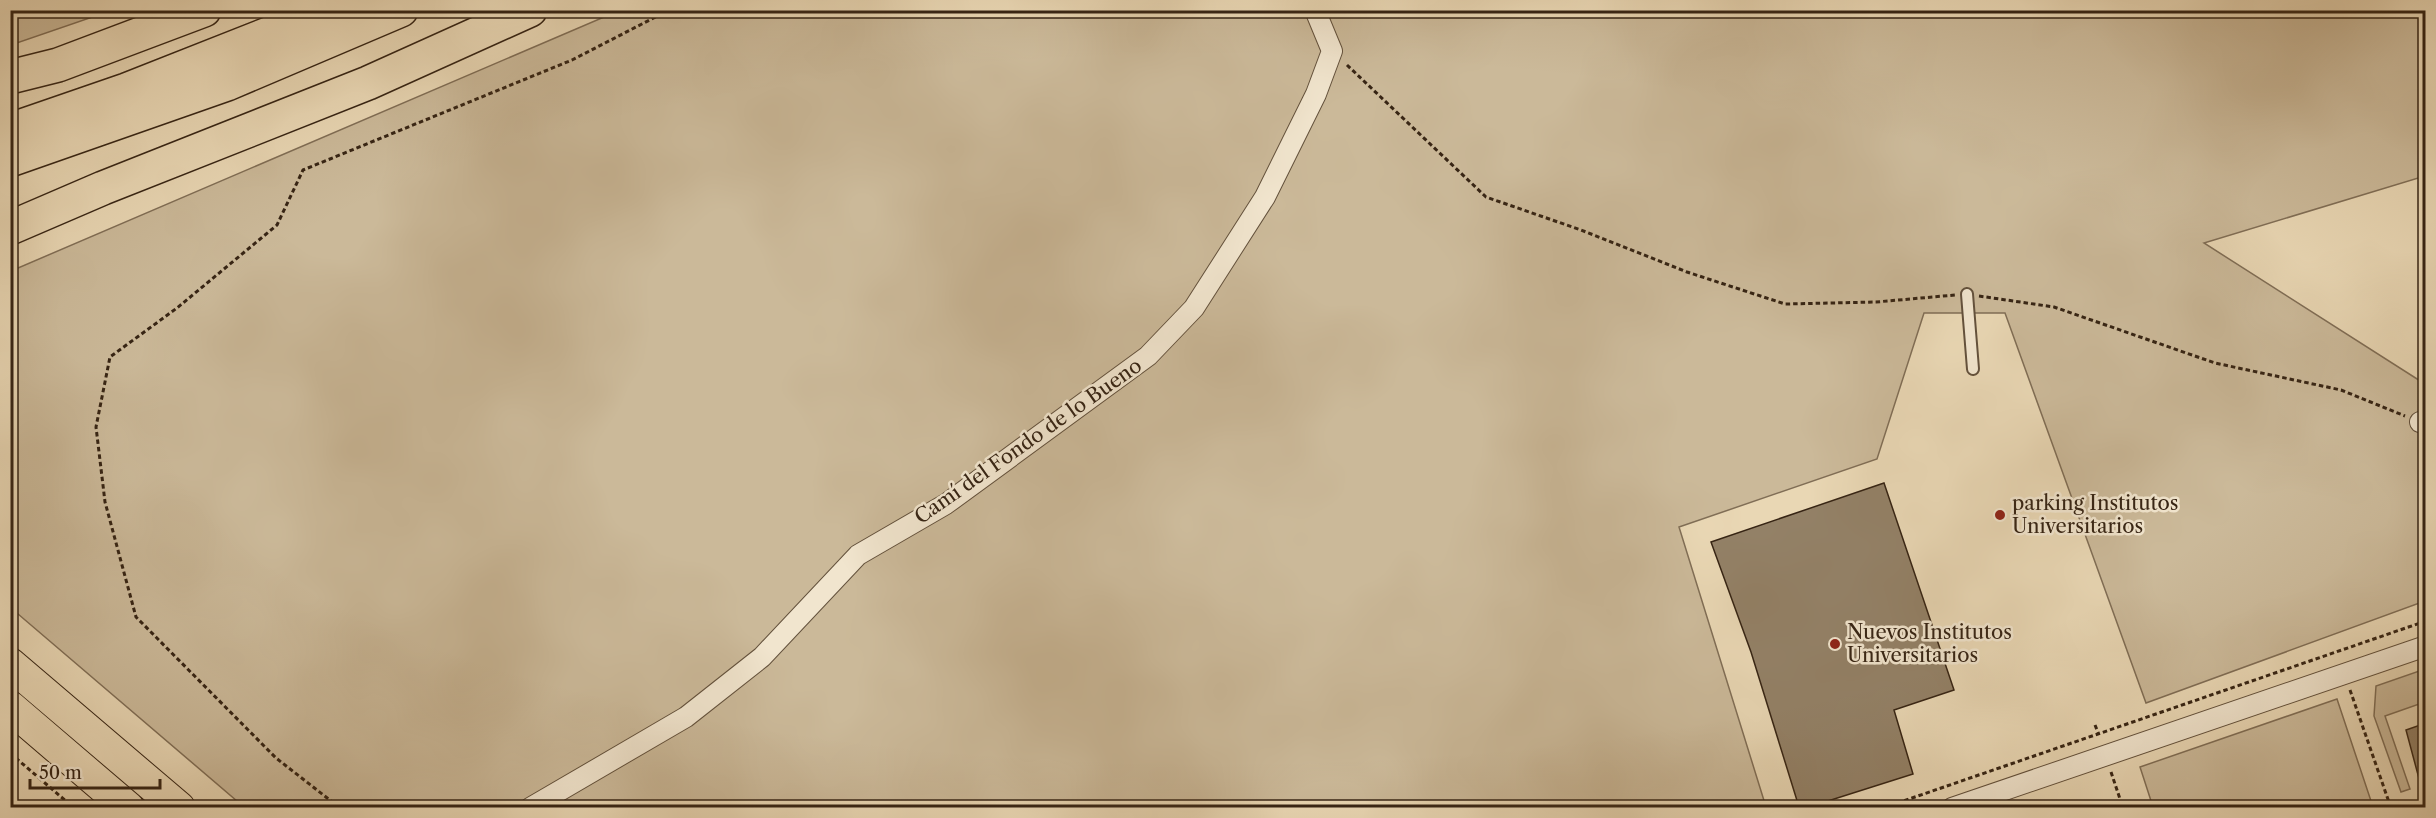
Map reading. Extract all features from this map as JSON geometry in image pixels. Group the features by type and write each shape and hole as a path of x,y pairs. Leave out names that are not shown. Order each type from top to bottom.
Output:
{"highway":[{"path":"10,77 58,65 204,10"},
{"path":"10,130 126,90 329,10"},
{"path":"10,160 227,84 400,10"},
{"path":"10,228 103,188 368,83 530,10"},
{"path":"10,214 103,188"}],"main road":[{"path":"10,664 179,807"},
{"path":"10,707 128,807"}],"street":[{"path":"1315,10 1332,51"},
{"name":"Camí del Fondo de lo Bueno","path":"530,807 686,717 762,657 858,555 946,504 1148,356 1194,308 1265,197 1316,94 1332,51"},
{"path":"1952,807 2426,646"}],"lane":[{"path":"1967,294 1973,369"}],"path":[{"path":"340,807 276,758 136,617 105,501 96,427 111,357 177,308 277,225 303,170 572,60 669,10"},
{"path":"1332,51 1486,197 1581,230 1687,272 1785,304 1876,302 1967,294 2054,307 2215,363 2341,390 2423,423"},
{"path":"1883,807 2426,621"},
{"path":"2349,687 2391,807"},
{"path":"10,753 74,807"},
{"path":"2408,807 2426,802"}],"shaded area":[{"path":"11,10 110,10 110,11 11,45"},
{"path":"618,11 2425,11 2425,176 2204,243 2425,384 2425,601 2146,703 2005,313 1924,313 1877,459 1679,527 1766,807 244,807 11,608 11,271"},
{"path":"2425,669 2425,702 2385,716 2410,789 2401,792 2374,716 2376,686"},
{"path":"2337,699 2373,807 2153,807 2140,767"}],"building":[{"name":"Nuevos Institutos Universitarios","path":"1884,483 1954,690 1894,710 1913,774 1809,807 1799,807 1751,652 1711,542"},
{"path":"2426,723 2426,786 2421,786 2406,730"}],"place":[{"name":"parking Institutos Universitarios","path":"2000,515"},
{"name":"Nuevos Institutos Universitarios","path":"1835,644"}]}
